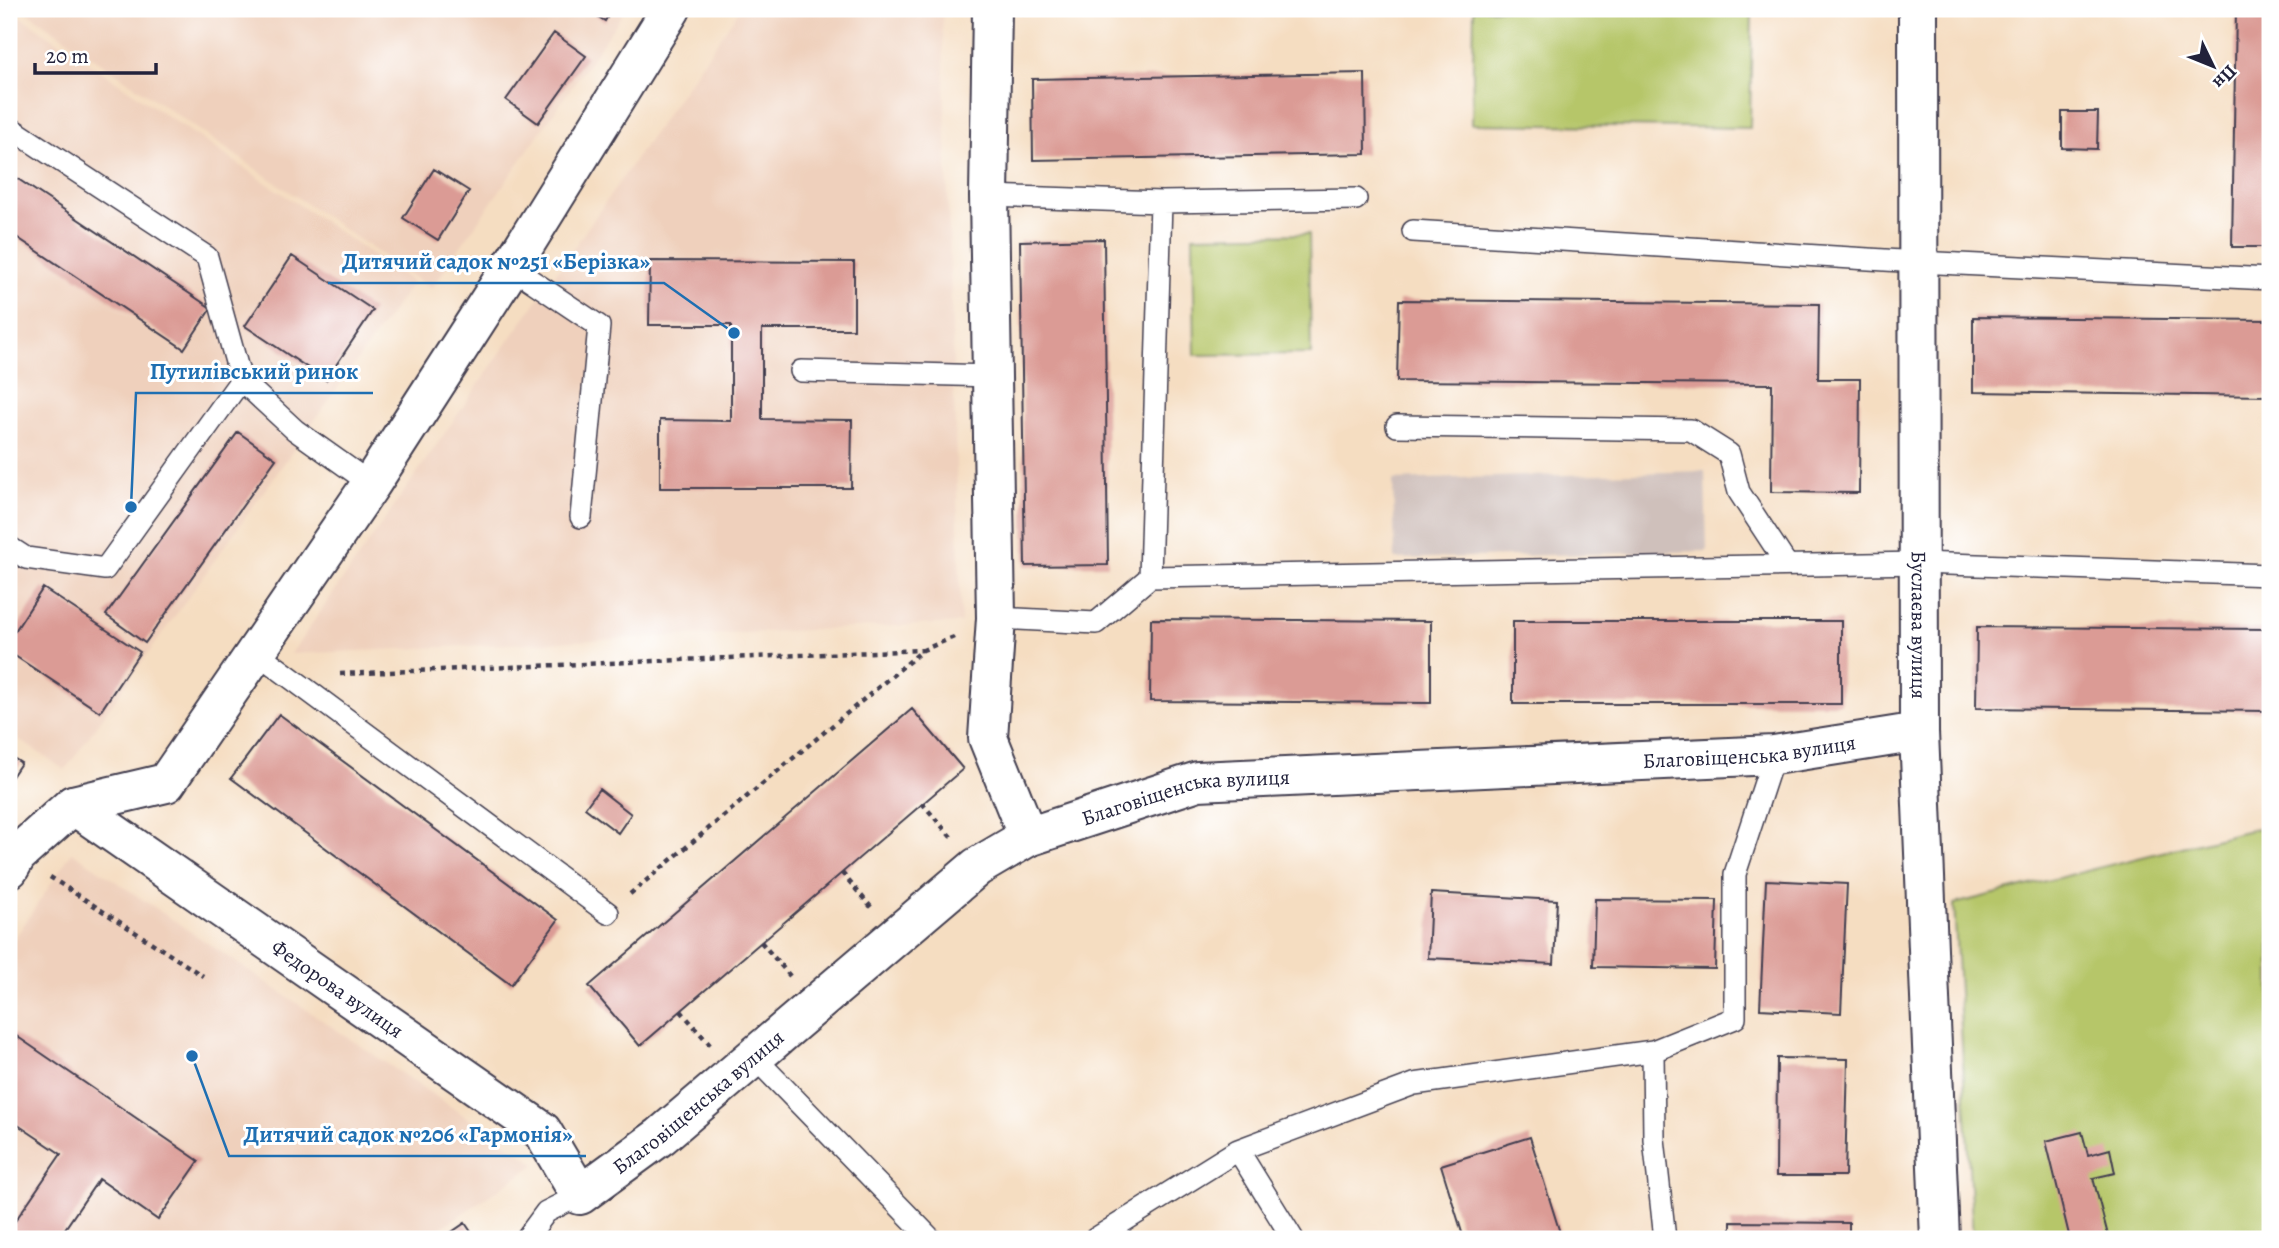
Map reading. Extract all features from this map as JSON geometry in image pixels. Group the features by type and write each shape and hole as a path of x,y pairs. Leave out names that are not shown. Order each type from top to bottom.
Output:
{"street":[{"path":"13,862 73,805 166,783 371,484 511,267 671,9"},
{"path":"992,9 989,196 996,618 988,738 1028,837"},
{"name":"Буслаєва вулиця","path":"1918,9 1919,732 1940,1239"},
{"name":"Благовіщенська вулиця","path":"580,1195 661,1136 977,867 1028,837 1199,781 1774,755 1919,732"},
{"name":"Федорова вулиця","path":"73,805 542,1131 580,1195"}],"lane":[{"path":"9,127 207,257 241,380 295,430 371,484"},
{"path":"989,196 1161,202 1356,199"},
{"path":"1150,577 1161,202"},
{"path":"1413,231 2270,279"},
{"path":"511,267 598,326 581,517"},
{"path":"801,371 992,376"},
{"path":"9,547 26,558 105,569 241,380"},
{"path":"1397,426 1691,430 1729,454 1739,492 1787,565"},
{"path":"996,618 1096,623 1150,577 1919,563 2270,575"},
{"path":"256,652 608,913"},
{"path":"1096,1239 1238,1150 1414,1084 1653,1051 1735,1018 1735,874 1774,755"},
{"path":"1653,1051 1654,1139 1665,1239"},
{"path":"755,1058 931,1239"},
{"path":"1238,1150 1293,1239"},
{"path":"527,1239 546,1212 580,1195"}],"path":[{"path":"608,913 923,650 996,618"},
{"path":"289,676 923,650"},
{"path":"13,862 203,976"}],"shaded area":[{"path":"9,9 413,282 65,770 9,733"},
{"path":"23,9 626,9 431,289"},
{"path":"740,9 942,9 961,623 291,654"},
{"path":"1705,471 1707,551 1395,559 1393,480"},
{"path":"72,852 536,1164 424,1239 9,1239 9,947"}],"green space":[{"path":"1474,9 1752,9 1750,128 1472,124"},
{"path":"1309,234 1311,354 1195,355 1193,236"},
{"path":"2270,825 2270,1239 1973,1239 1954,904"}],"building":[{"path":"586,9 612,9 605,21"},
{"path":"2236,9 2270,9 2270,247 2232,247"},
{"path":"554,33 586,56 538,123 506,100"},
{"path":"1365,73 1366,154 1033,160 1032,79"},
{"path":"2062,112 2098,112 2097,149 2062,148"},
{"path":"434,169 469,191 438,240 403,218"},
{"path":"9,173 211,308 184,349 9,232"},
{"path":"1104,239 1108,565 1025,566 1020,241"},
{"path":"292,256 373,310 326,380 245,326"},
{"path":"650,261 854,262 854,329 762,329 762,419 852,420 851,488 660,488 660,420 731,421 731,325 649,325"},
{"path":"1399,300 1819,304 1818,379 1860,379 1859,493 1771,492 1772,384 1397,381"},
{"path":"1973,317 2270,320 2270,396 1973,392"},
{"path":"238,432 276,459 145,643 106,615"},
{"path":"43,588 140,652 100,712 9,652 9,627 15,631"},
{"path":"1151,619 1431,621 1431,703 1150,701"},
{"path":"1513,621 1841,621 1841,704 1513,704"},
{"path":"1977,627 2270,629 2270,711 1976,708"},
{"path":"912,709 963,769 640,1046 589,986"},
{"path":"279,714 558,920 511,985 231,778"},
{"path":"9,755 21,763 9,781"},
{"path":"599,789 631,814 618,833 585,808"},
{"path":"1766,880 1847,884 1841,1013 1760,1009"},
{"path":"1431,893 1557,900 1554,964 1428,958"},
{"path":"1595,899 1717,900 1715,969 1593,967"},
{"path":"12,1033 199,1161 158,1220 99,1179 58,1239 9,1239 9,1230 61,1154 9,1119 9,1039"},
{"path":"1777,1058 1848,1059 1845,1176 1776,1176"},
{"path":"2082,1132 2088,1155 2110,1149 2115,1173 2093,1178 2109,1239 2070,1239 2046,1141"},
{"path":"1530,1137 1561,1236 1551,1239 1464,1239 1441,1165"},
{"path":"1731,1222 1849,1223 1849,1239 1731,1239"},
{"path":"465,1223 476,1239 448,1239 446,1236"}],"place":[{"name":"Дитячий садок №251 «Берізка»","path":"734,333"},
{"name":"Путилівський ринок","path":"131,507"},
{"name":"Дитячий садок №206 «Гармонія»","path":"192,1056"}]}
